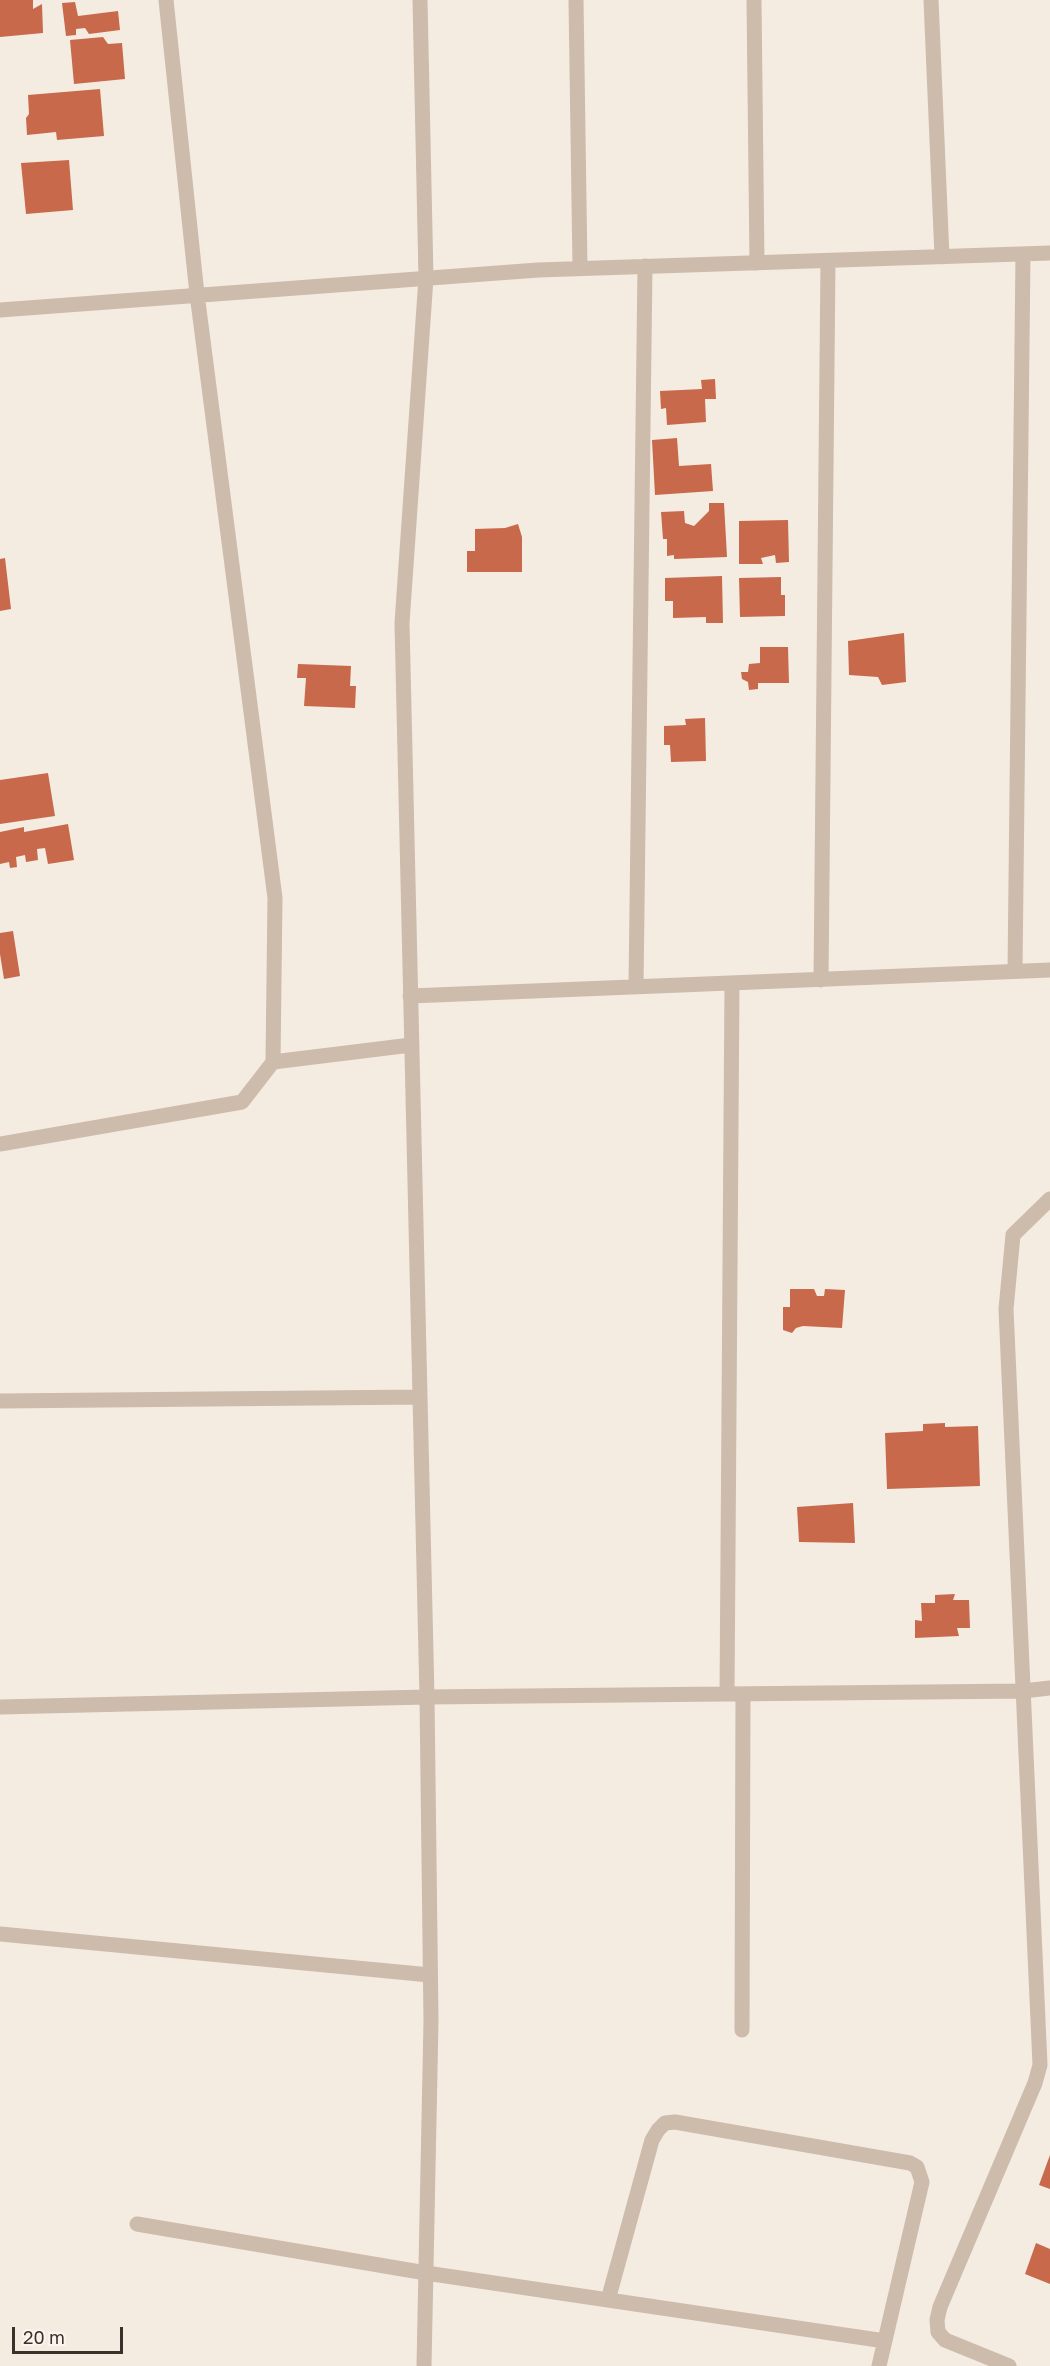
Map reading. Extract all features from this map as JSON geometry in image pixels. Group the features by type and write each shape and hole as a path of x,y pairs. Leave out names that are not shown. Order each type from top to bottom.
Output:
{"street":[{"path":"0,1144 242,1102 273,1062 274,898 197,294 166,0"},
{"path":"420,0 426,278 402,623 427,1697 430,1976 424,2366"},
{"path":"576,0 580,268"},
{"path":"753,0 757,263"},
{"path":"931,0 942,257"},
{"path":"1015,971 1023,254"},
{"path":"0,310 580,268 1050,254"},
{"path":"821,980 828,261"},
{"path":"636,987 645,266"},
{"path":"410,996 1050,970"},
{"path":"732,983 735,1694 742,2030"},
{"path":"273,1062 411,1045"},
{"path":"1009,2366 945,2340 938,2332 937,2320 940,2307 1045,2063 1023,1691 1006,1309 1013,1235 1050,1199"},
{"path":"0,1401 420,1396"},
{"path":"0,1707 427,1697 1023,1691 1050,1688"},
{"path":"0,1934 430,1976"},
{"path":"608,2300 652,2140 665,2124 675,2122 910,2163 917,2167 922,2182 879,2366"},
{"path":"137,2223 426,2273 885,2341"}],"building":[{"path":"0,0 33,0 33,9 42,4 43,33 0,37"},
{"path":"75,2 78,16 118,11 120,30 89,34 85,28 76,29 76,35 66,36 62,3"},
{"path":"103,37 108,44 122,43 125,79 74,84 70,40"},
{"path":"100,89 104,136 57,140 56,132 27,135 28,95"},
{"path":"69,160 73,210 26,214 21,163"},
{"path":"715,379 716,399 705,399 706,422 667,425 666,408 661,409 660,391 702,389 701,380"},
{"path":"677,438 679,466 711,464 713,491 655,495 652,440"},
{"path":"709,503 724,503 727,557 674,559 674,555 667,556 667,539 663,539 661,512 684,511 685,523 694,526 709,511"},
{"path":"788,520 789,562 776,563 775,555 761,558 763,564 739,564 739,521"},
{"path":"518,524 522,537 522,572 467,572 467,551 475,551 475,529 505,528"},
{"path":"5,558 11,609 0,611 0,559"},
{"path":"722,576 723,623 706,623 706,617 673,618 673,601 665,601 665,578"},
{"path":"781,577 781,595 785,595 785,616 740,617 739,578"},
{"path":"904,633 906,682 882,685 878,677 849,675 848,641"},
{"path":"760,647 788,647 789,683 758,683 758,689 749,690 748,682 742,679 741,672 748,672 749,664 760,663"},
{"path":"298,664 351,666 350,686 356,686 355,708 304,706 306,678 297,678"},
{"path":"705,718 706,761 671,762 670,745 664,745 664,726 686,725 685,719"},
{"path":"48,773 55,816 0,824 0,780"},
{"path":"68,824 74,860 48,864 45,848 37,849 38,860 26,862 25,855 16,857 17,867 10,868 9,862 0,864 0,832 24,827 24,832"},
{"path":"13,931 20,976 4,979 0,954 0,933"},
{"path":"790,1289 814,1289 817,1296 824,1296 825,1289 845,1290 842,1328 803,1326 796,1328 792,1333 783,1330 783,1307 790,1307"},
{"path":"945,1423 945,1427 978,1426 980,1486 887,1489 885,1433 923,1431 923,1424"},
{"path":"853,1503 855,1543 799,1542 797,1507"},
{"path":"955,1594 953,1600 969,1600 970,1628 957,1628 959,1636 915,1638 915,1620 922,1621 921,1603 935,1603 935,1595"},
{"path":"1050,2155 1050,2189 1039,2185"},
{"path":"1036,2243 1050,2249 1050,2284 1025,2274"}]}
